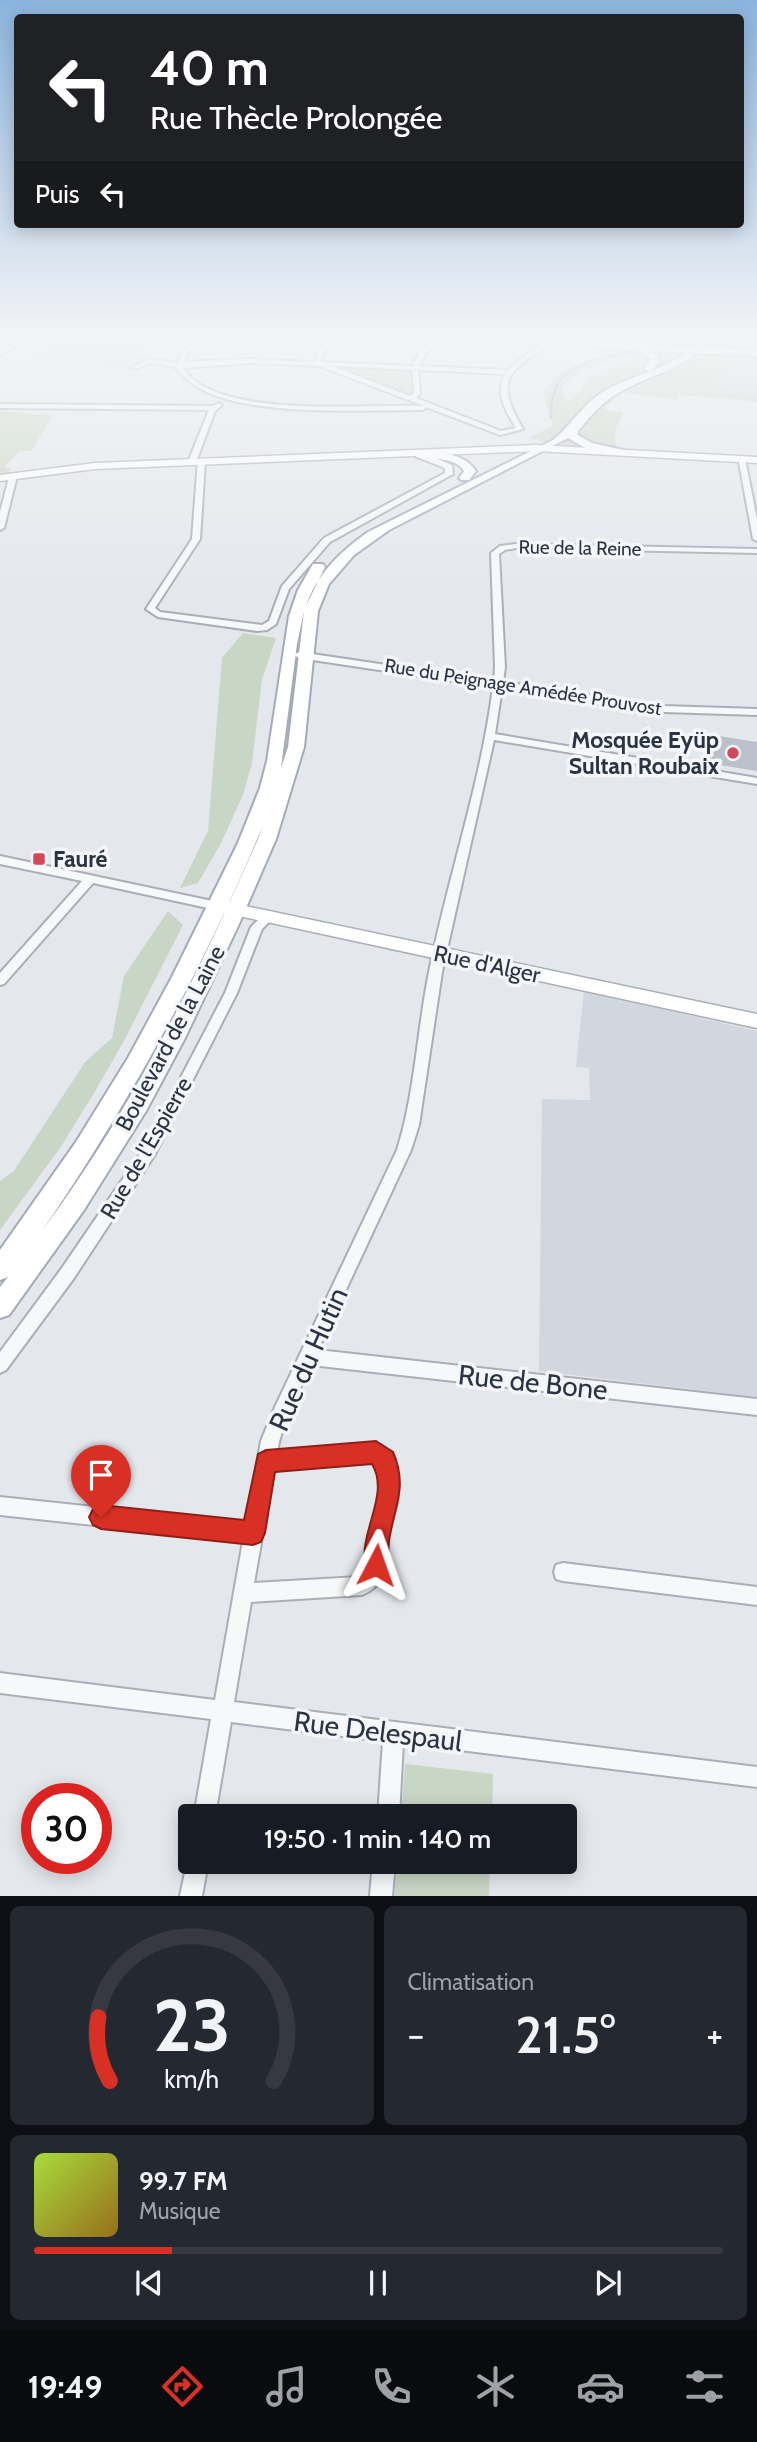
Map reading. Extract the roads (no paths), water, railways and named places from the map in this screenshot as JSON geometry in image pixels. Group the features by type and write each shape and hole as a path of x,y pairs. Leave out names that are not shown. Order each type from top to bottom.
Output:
{"main road":[{"path":"298,654 299,599 318,567 361,532 465,478 529,451 562,424"},
{"path":"298,654 317,591 342,558 385,527 572,430 576,424"},
{"path":"572,430 573,437 584,444 619,452"},
{"path":"420,455 449,457 466,463 470,471 465,478"},
{"name":"Boulevard de la Laine","path":"0,1307 76,1203 144,1094 180,1028 227,908 249,837 269,785 298,654"},
{"name":"Boulevard de la Laine","path":"0,1269 64,1180 120,1093 271,827 296,747 298,654"}],"street":[{"path":"209,424 197,462 196,539 150,609 158,614 264,628 273,622 285,588 327,540 449,474 449,467 420,455"},
{"path":"478,424 500,433 520,429 518,424"},
{"path":"529,451 757,459"},
{"path":"0,478 92,466 197,462 529,451 642,454"},
{"path":"741,458 757,539"},
{"path":"0,528 13,476"},
{"path":"438,481 465,478"},
{"name":"Rue de la Reine","path":"498,684 500,667 495,555 500,549 516,546 757,551"},
{"name":"Rue du Peignage Amédée Prouvost","path":"298,654 668,709 757,712"},
{"name":"Rue du Hutin","path":"206,1804 266,1462 279,1417 408,1140 439,954 489,736 498,684"},
{"path":"489,736 757,781"},
{"path":"0,860 227,908"},
{"path":"0,981 89,879"},
{"name":"Rue d'Alger","path":"227,908 757,1021"},
{"name":"Rue de l'Espierre","path":"0,1365 68,1273 149,1152 231,993 257,927 268,917"},
{"name":"Rue de Bone","path":"308,1357 757,1408"},
{"path":"243,1593 358,1587 366,1583 376,1570 377,1536 388,1499 386,1462 378,1453 266,1462"},
{"path":"0,1506 253,1533"},
{"path":"563,1572 757,1596"},
{"name":"Rue Delespaul","path":"0,1682 757,1777"},
{"path":"389,1804 394,1733"},
{"path":"191,1896 195,1874"},
{"path":"381,1896 383,1874"}],"place":[{"name":"Mosquée Eyüp Sultan Roubaix","path":"733,753"},
{"name":"Fauré","path":"39,859"}]}
